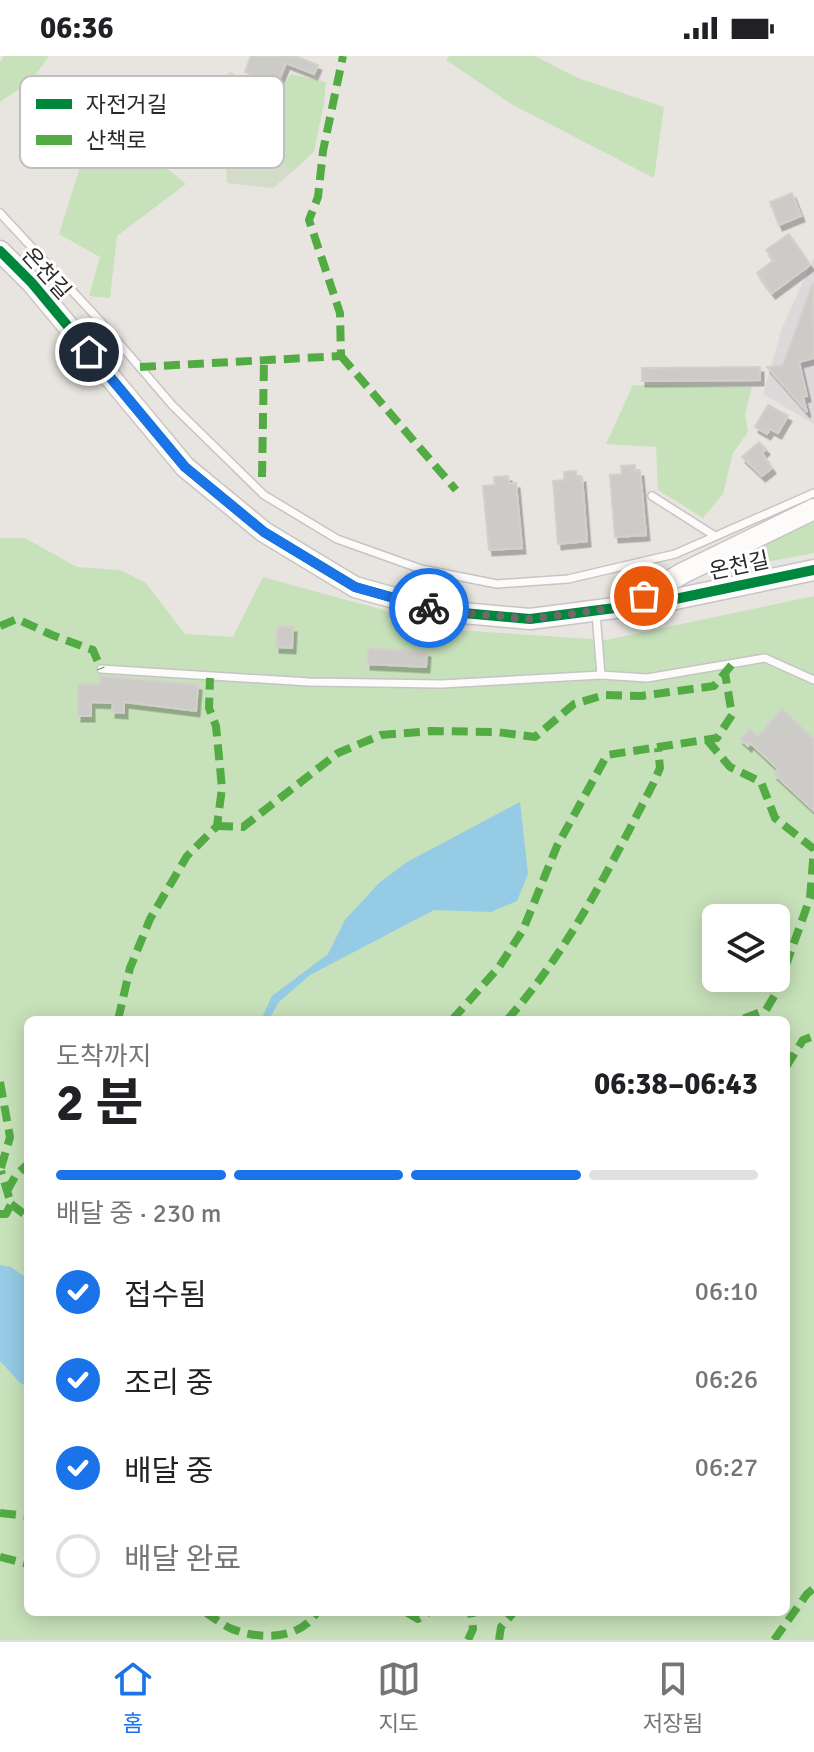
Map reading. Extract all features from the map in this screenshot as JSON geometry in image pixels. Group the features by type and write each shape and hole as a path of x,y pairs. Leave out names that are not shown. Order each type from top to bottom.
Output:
{"street":[{"name":"온천길","path":"0,251 32,283 185,467 264,532 355,587 441,611 530,619 661,602 814,570"},
{"path":"624,607 683,573 814,509"}],"lane":[{"path":"0,213 101,322 173,406 264,495 337,539 421,569 497,584 568,579 675,554 814,493"},
{"path":"652,496 715,536"},
{"path":"596,610 601,675"},
{"path":"101,669 295,682 442,684 601,675 647,678 765,658 814,680"}],"shaded area":[{"path":"814,257 814,424 763,394 782,328"}],"green space":[{"path":"4,56 49,56 35,76 20,76 20,88 0,102 0,62"},
{"path":"449,56 535,56 578,78 664,107 654,178 511,104 446,60"},
{"path":"291,74 326,82 314,152 292,172 284,163 284,85"},
{"path":"284,163 292,172 273,188 227,183 226,168 284,168"},
{"path":"80,168 167,168 186,184 117,236 110,298 89,296 100,257 59,234"},
{"path":"633,385 752,387 745,413 748,432 733,453 723,494 703,518 658,490 656,447 606,444"},
{"path":"814,519 814,553 750,565 742,555"},
{"path":"0,538 25,538 77,567 120,570 145,582 185,634 233,637 263,577 456,630 606,640 814,596 814,1640 0,1640"}],"water":[{"path":"520,802 528,874 517,901 491,912 434,910 310,975 278,1003 271,1016 263,1016 272,996 328,954 345,920 379,883 407,862"},
{"path":"0,1265 11,1267 24,1276 24,1385 0,1361"}],"building":[{"path":"251,56 295,56 318,65 314,74 286,63 281,76 255,76 245,72"},
{"path":"792,193 801,216 779,225 770,202"},
{"path":"789,234 810,265 772,293 757,273 774,260 766,250"},
{"path":"813,283 814,358 799,362 807,396 803,397 807,412 767,367 783,365"},
{"path":"760,367 760,380 642,381 642,368"},
{"path":"768,405 788,416 778,433 770,429 767,434 755,427"},
{"path":"759,442 766,449 762,453 772,468 762,476 742,457"},
{"path":"635,465 635,471 640,471 646,535 615,537 610,475 622,474 621,466"},
{"path":"576,471 577,478 582,477 587,541 558,544 553,481 564,480 564,472"},
{"path":"508,476 509,484 516,483 522,548 489,550 483,486 495,485 494,477"},
{"path":"277,627 293,627 292,648 276,647"},
{"path":"368,648 427,652 426,667 367,664"},
{"path":"100,676 198,685 196,711 124,702 124,713 112,712 113,703 91,702 91,716 78,716 78,684 100,684"},
{"path":"782,709 814,739 814,811 774,774 778,769 750,743 748,746 740,739 750,729 758,736"}],"marked path":[{"path":"140,367 341,356 340,313 309,220 318,197 323,151 343,56"},
{"path":"341,356 456,490"},
{"path":"262,477 264,360"},
{"path":"0,626 17,619 93,650 101,669"},
{"path":"217,826 243,827 338,753 381,735 432,731 497,732 535,737 574,704 604,695 641,696 714,686 734,662"},
{"path":"456,1016 499,967 523,930 557,846 607,755 717,738 732,715 725,673"},
{"path":"119,1016 130,968 150,919 187,856 217,826 222,788 216,726 209,708 210,678"},
{"path":"707,740 730,767 761,782 775,818 814,849 810,898 776,993 766,1010 750,1016"},
{"path":"510,1016 550,965 604,877 660,768 658,748"},
{"path":"790,1061 803,1040 814,1036"},
{"path":"0,1082 10,1137 0,1171"},
{"path":"7,1191 24,1168"},
{"path":"0,1214 6,1214 11,1204 1,1171"},
{"path":"11,1204 24,1214"},
{"path":"0,1513 24,1516"},
{"path":"0,1557 24,1563"},
{"path":"774,1640 814,1588"},
{"path":"211,1616 243,1633 267,1636 290,1633 314,1616"},
{"path":"413,1616 418,1619 423,1616"},
{"path":"468,1640 473,1629 471,1616"},
{"path":"499,1640 501,1627 511,1616"}],"cycle path":[{"path":"0,251 32,283 185,467 264,532 355,587 441,611 530,619 661,602 814,570"}],"way so far":[{"path":"429,608 530,619 624,607 644,596"}],"route":[{"path":"89,352 185,467 264,532 355,587 429,608"}]}
